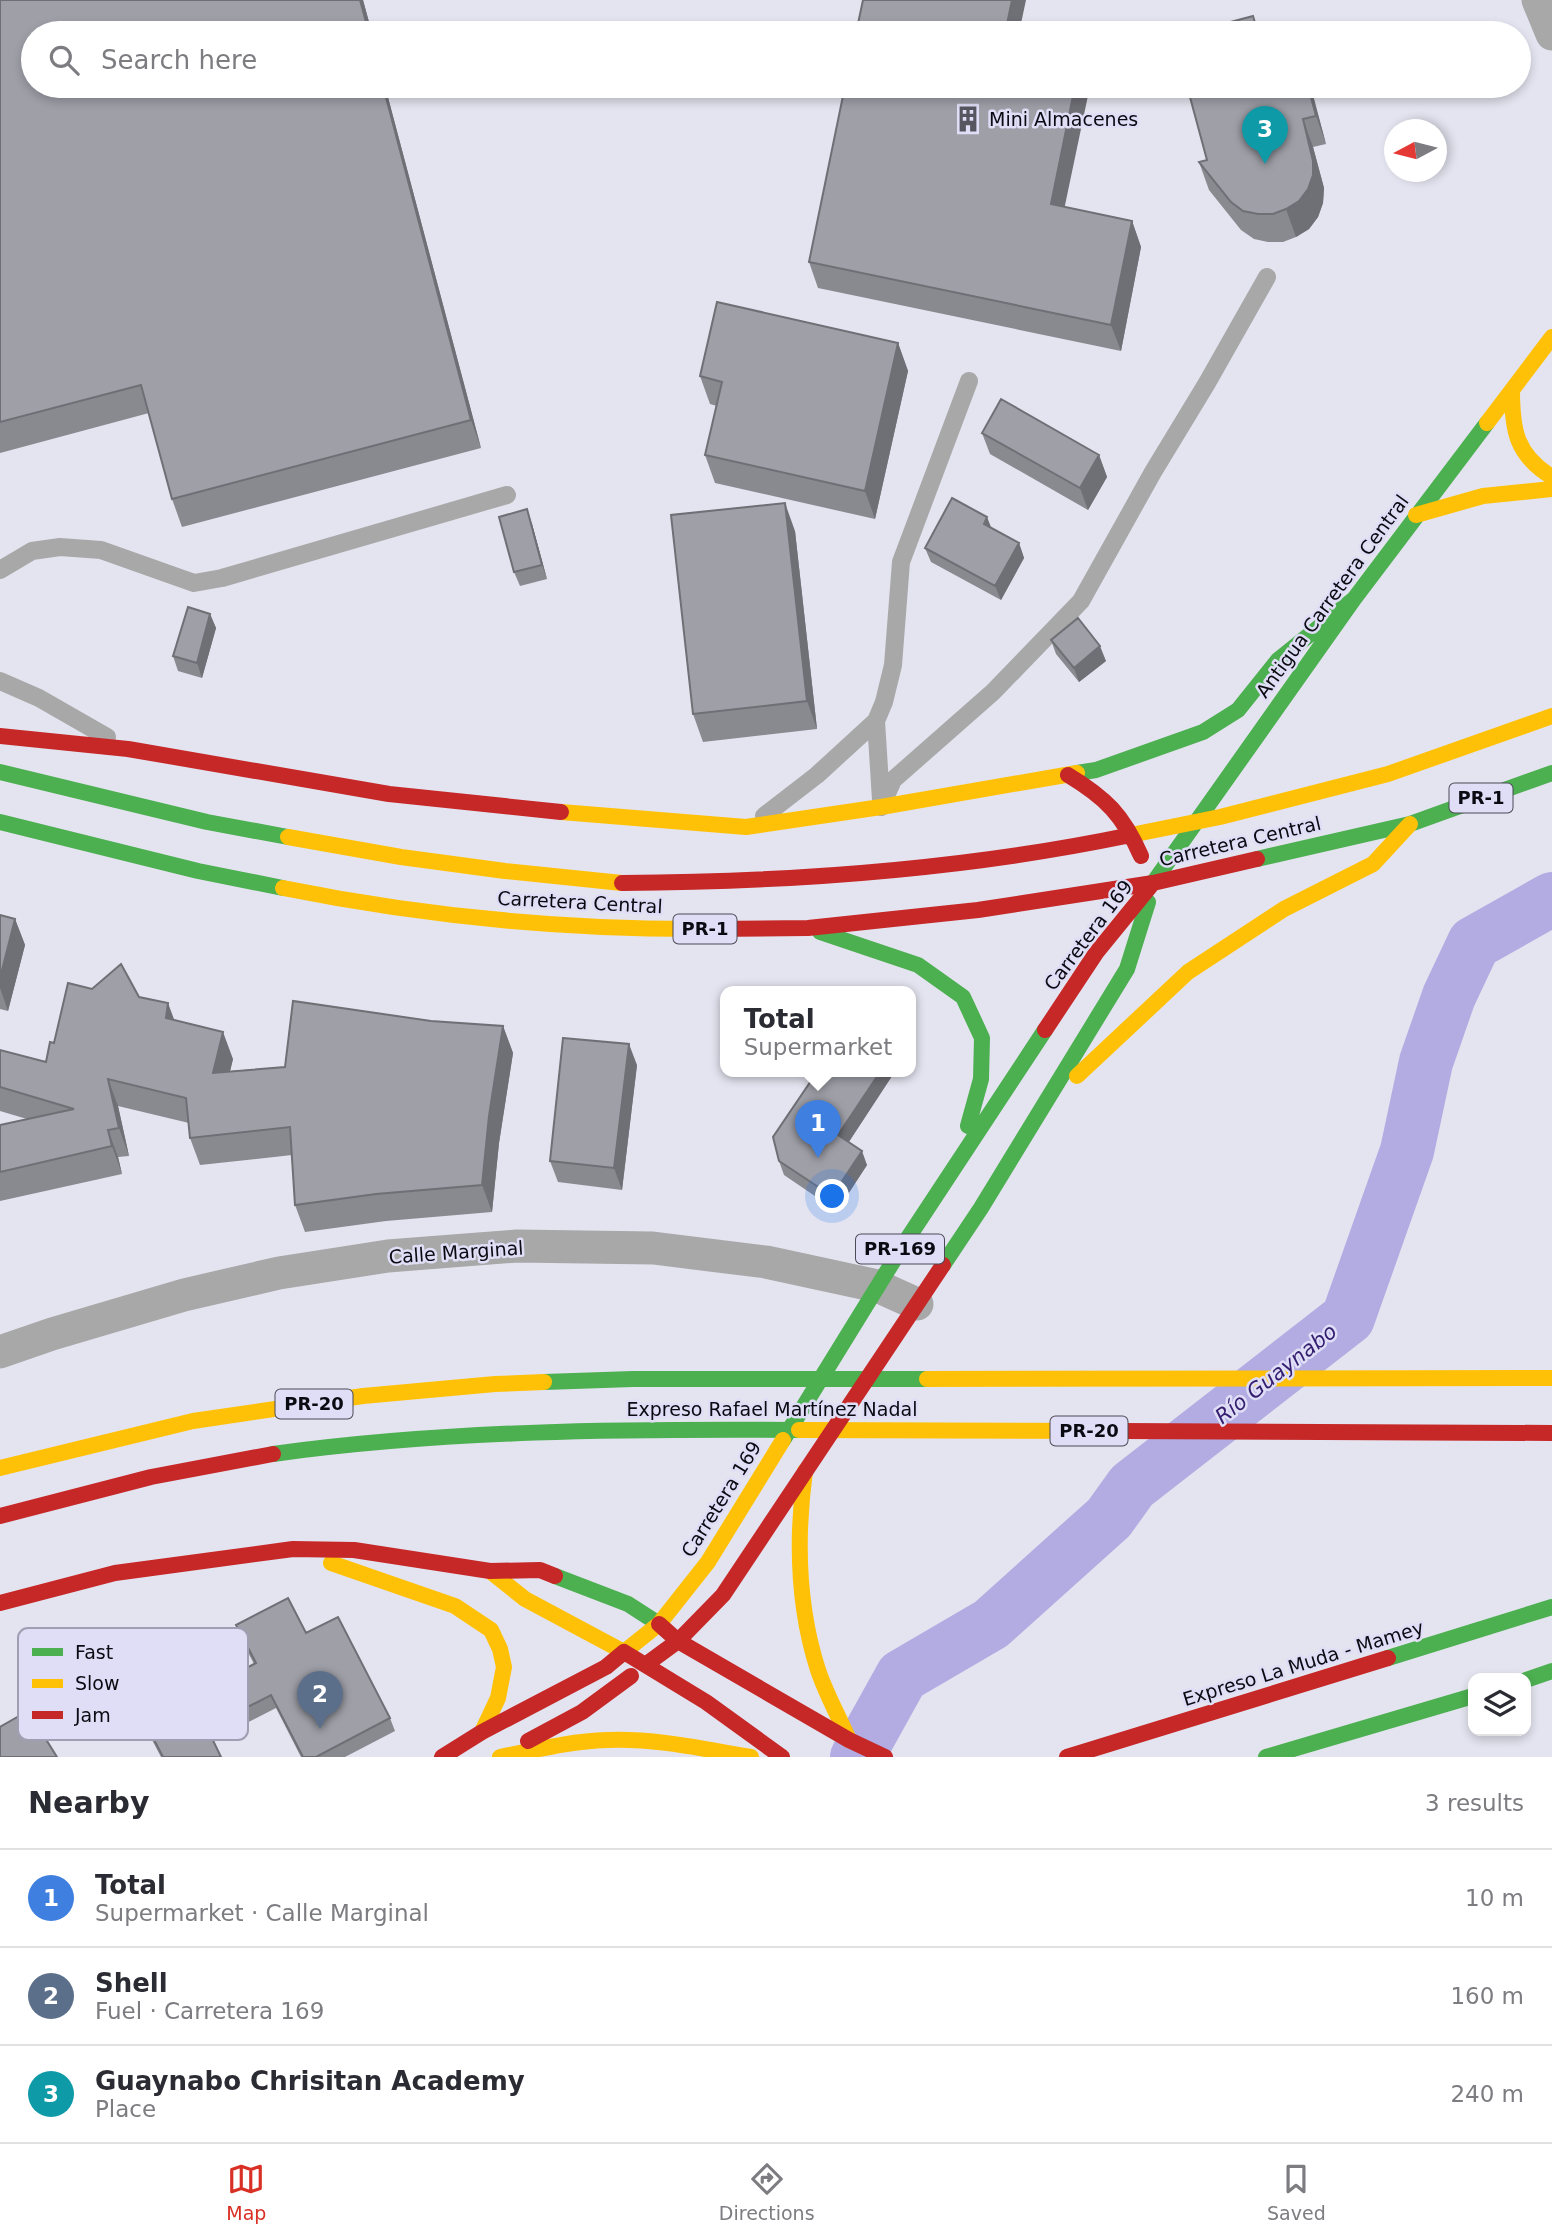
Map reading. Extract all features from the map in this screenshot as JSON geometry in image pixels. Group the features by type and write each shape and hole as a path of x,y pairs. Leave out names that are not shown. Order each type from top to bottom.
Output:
{"main road":[{"name":"Antigua Carretera Central","path":"1153,883 1354,599 1552,337"},
{"path":"1512,390 1511,422 1520,446 1537,469 1552,477"},
{"path":"1416,515 1465,499 1510,491 1552,489"},
{"path":"0,736 128,749 389,794 556,812 746,827 1096,770 1203,732 1238,710 1278,660 1354,599"},
{"name":"Carretera Central","path":"0,772 207,822 401,857 619,883 734,882 886,870 1092,843 1220,817 1388,774 1552,716"},
{"name":"PR-1","path":"1410,824 1552,773"},
{"path":"1068,775 1101,794 1126,821 1153,883"},
{"name":"Carretera Central","path":"0,821 198,871 318,895 458,915 550,924 699,929 808,928 978,910 1153,883 1410,824"},
{"path":"1048,1098 1072,1081 1188,972 1284,909 1373,864 1410,824"},
{"name":"Carretera 169","path":"500,1757 582,1712 678,1642 723,1595 981,1208 1127,969 1153,883"},
{"name":"Carretera 169","path":"442,1757 482,1732 606,1667 659,1624 708,1562 877,1286 1096,953 1153,883"},
{"path":"808,928 918,965 963,998 982,1038 981,1079 959,1159"},
{"name":"Expreso Rafael Martínez Nadal","path":"0,1468 193,1421 363,1396 495,1384 633,1379 1552,1378"},
{"name":"Expreso Rafael Martínez Nadal","path":"0,1516 201,1466 377,1440 508,1432 627,1429 1552,1433"},
{"path":"805,1471 798,1516 799,1569 806,1623 819,1673 849,1740"},
{"path":"0,1603 115,1573 293,1549 354,1549 490,1571 540,1570 628,1604 659,1624 678,1642 849,1740 885,1757"},
{"path":"293,1549 455,1606 491,1630 500,1649 504,1667 498,1698 482,1732"},
{"path":"490,1571 525,1599 646,1664 706,1702 782,1757"},
{"name":"Expreso La Muda - Mamey","path":"1067,1757 1552,1607"},
{"path":"1531,1677 1552,1671"},
{"path":"1266,1757 1468,1697"},
{"path":"500,1757 555,1746 607,1740 648,1742 751,1757"}],"street":[{"path":"1538,0 1552,34"},
{"name":"Calle Marginal","path":"0,1352 184,1295 279,1273 388,1256 517,1246 653,1248 766,1262 877,1286 917,1304"}],"lane":[{"path":"881,807 893,780 993,692 1081,601 1153,472 1208,383 1266,277"},
{"path":"746,827 817,775 876,721 884,702 893,665 901,562 969,381"},
{"path":"0,570 32,551 60,547 101,550 194,583 222,578 507,495"},
{"path":"0,681 39,698 128,749"},
{"path":"876,721 881,807"}],"building":[{"path":"0,0 360,0 366,21 21,21 21,98 386,98 471,420 172,499 141,385 0,422"},
{"path":"863,0 1012,0 1008,21 859,21"},
{"path":"1253,16 1254,21 1234,21"},
{"path":"843,98 1073,98 1051,204 1132,221 1111,325 809,262"},
{"path":"1190,98 1311,98 1316,116 1303,119 1313,161 1313,175 1308,189 1299,201 1286,209 1273,214 1243,211 1231,202 1199,162 1207,160"},
{"path":"717,302 898,343 865,491 705,455 722,382 700,376"},
{"path":"1001,399 1099,455 1080,488 982,433"},
{"path":"952,498 987,517 984,524 1019,543 995,586 925,548"},
{"path":"785,503 807,701 693,714 671,515"},
{"path":"527,509 542,565 514,572 499,517"},
{"path":"188,607 210,614 197,663 173,656"},
{"path":"1078,618 1100,646 1074,668 1051,640"},
{"path":"0,915 15,919 0,978"},
{"path":"121,964 139,997 168,1003 166,1018 223,1032 213,1073 285,1067 293,1001 431,1021 503,1026 482,1185 376,1194 295,1205 290,1127 190,1138 186,1098 108,1079 119,1128 108,1130 112,1146 0,1172 0,1125 74,1109 0,1087 0,1050 46,1062 50,1042 54,1043 68,983 92,989"},
{"path":"563,1038 629,1044 614,1168 550,1161"},
{"path":"814,1077 877,1077 838,1135 862,1151 832,1196 779,1161 773,1137"},
{"path":"288,1598 306,1633 338,1617 390,1718 316,1757 303,1757 271,1695 248,1707 248,1667 256,1663 248,1648 248,1628 238,1628 236,1625"},
{"path":"18,1717 18,1740 46,1740 57,1757 0,1757 0,1727"},
{"path":"154,1740 213,1740 221,1757 163,1757"}],"waterway":[{"name":"Río Guaynabo","path":"857,1757 902,1676 991,1624 1109,1518 1132,1486 1348,1318 1407,1151 1426,1062 1449,996 1474,943 1552,899"}],"traffic: fast":[{"path":"1153,883 1354,599 1487,423"},
{"path":"1077,773 1096,770 1203,732 1238,710 1278,660 1354,599"},
{"path":"0,772 207,822 288,837"},
{"path":"1257,859 1410,824 1552,773"},
{"path":"0,822 198,871 283,888"},
{"path":"943,1265 981,1208 1127,969 1148,902"},
{"path":"820,932 918,965 963,997 982,1038 981,1079 968,1126"},
{"path":"783,1440 902,1247 1045,1030"},
{"path":"544,1382 633,1379 927,1379"},
{"path":"273,1454 469,1436 601,1431 799,1430"},
{"path":"555,1576 628,1604 659,1624"},
{"path":"1388,1658 1552,1607"},
{"path":"1531,1678 1552,1671"},
{"path":"1266,1757 1468,1697"}],"traffic: slow":[{"path":"1487,423 1552,337"},
{"path":"1512,390 1513,417 1518,440 1531,460 1552,477"},
{"path":"1416,515 1483,496 1552,489"},
{"path":"1126,836 1220,817 1388,774 1552,716"},
{"path":"561,812 746,827 1077,773"},
{"path":"1077,1076 1188,972 1284,909 1373,864 1410,824"},
{"path":"288,837 401,857 622,883"},
{"path":"283,888 441,914 548,924 709,929"},
{"path":"927,1379 1552,1378"},
{"path":"0,1468 193,1421 363,1396 544,1382"},
{"path":"799,1430 1122,1431"},
{"path":"490,1571 525,1599 624,1652 659,1624 708,1562 783,1440"},
{"path":"805,1471 800,1521 800,1571 806,1621 821,1679 849,1740"},
{"path":"331,1563 455,1606 491,1630 500,1649 504,1667 498,1698 482,1732"},
{"path":"500,1757 553,1746 607,1740 679,1745 751,1757"}],"traffic: jam":[{"path":"0,736 128,749 389,794 561,812"},
{"path":"1068,775 1112,809 1127,829 1141,856"},
{"path":"622,883 748,880 875,872 1001,858 1126,836"},
{"path":"709,929 808,928 978,910 1153,883 1257,859"},
{"path":"1045,1030 1096,953 1153,883"},
{"path":"648,1663 678,1641 723,1595 943,1265"},
{"path":"1122,1431 1552,1433"},
{"path":"0,1516 151,1477 273,1454"},
{"path":"0,1603 115,1573 293,1549 354,1550 490,1571 540,1570 555,1576"},
{"path":"659,1624 678,1641 849,1740 885,1757"},
{"path":"442,1757 482,1732 606,1667 624,1652 706,1702 782,1757"},
{"path":"1067,1757 1388,1658"},
{"path":"528,1741 582,1712 631,1676"}],"place":[{"name":"Mini Almacenes","path":"968,119"},
{"name":"Guaynabo Chrisitan Academy","path":"1265,164"},
{"name":"Total","path":"818,1158"},
{"name":"Shell","path":"320,1729"}]}
